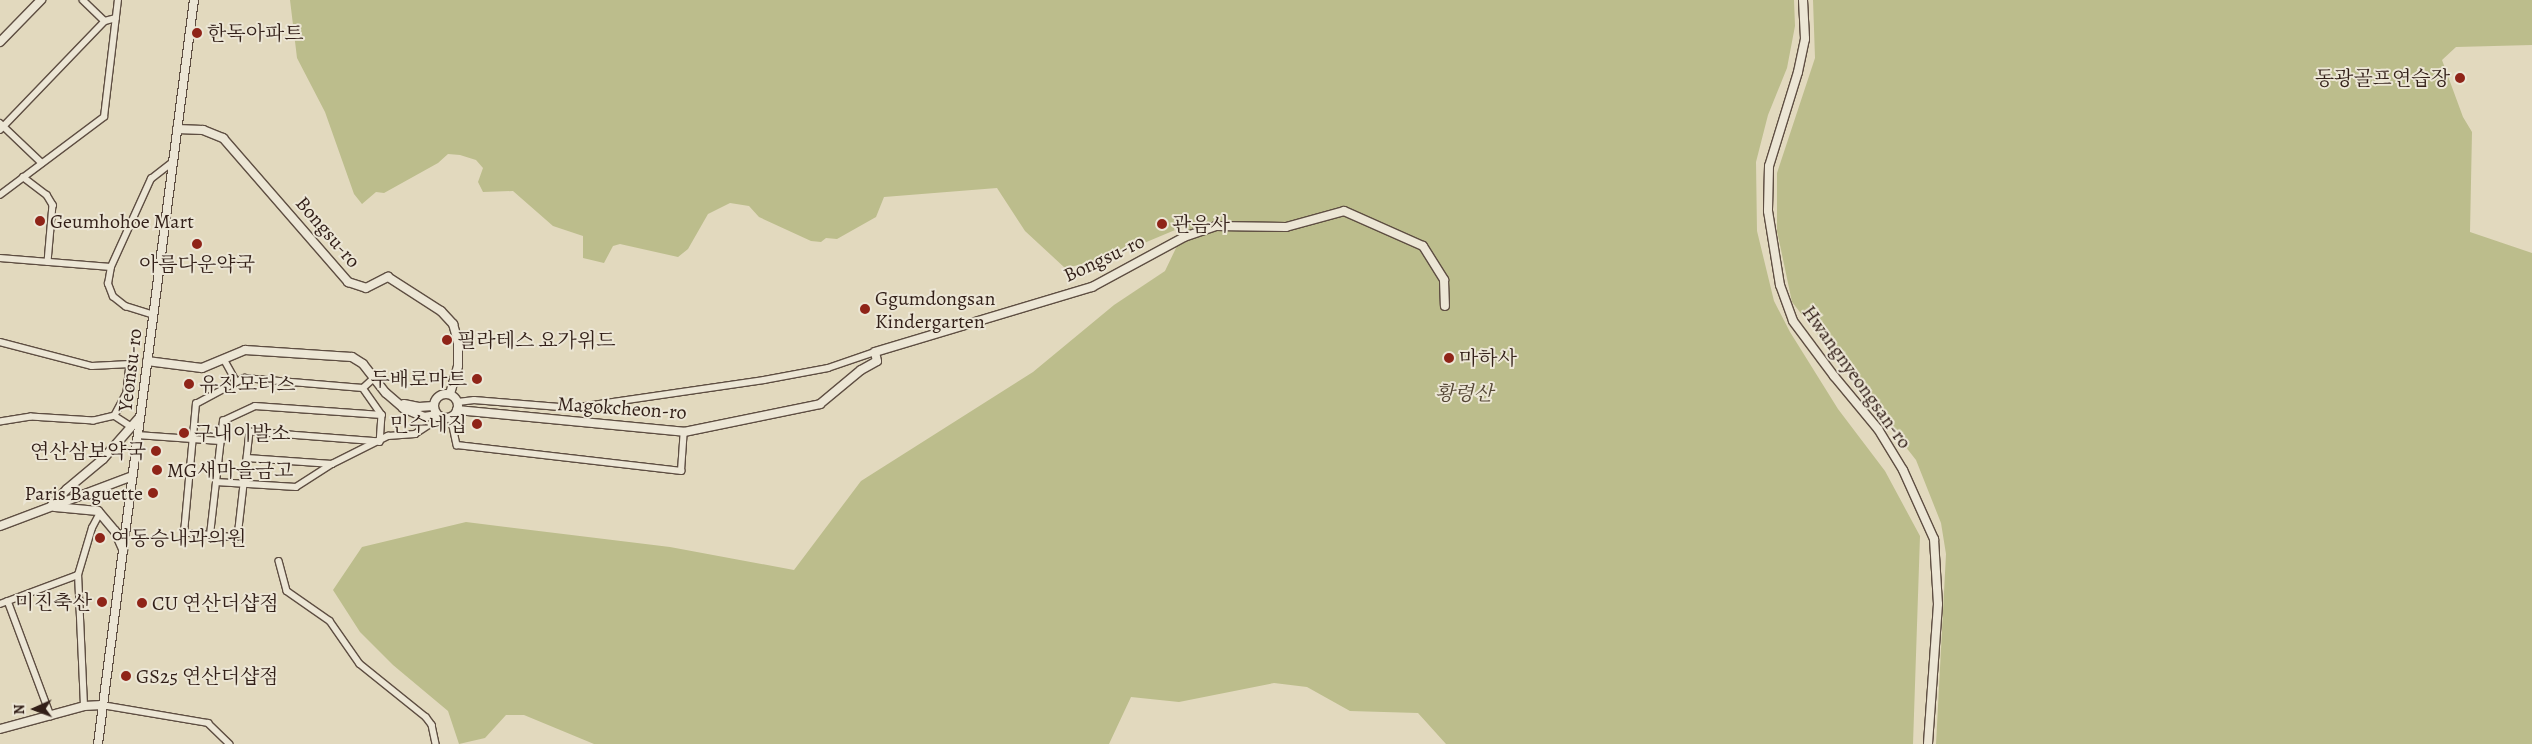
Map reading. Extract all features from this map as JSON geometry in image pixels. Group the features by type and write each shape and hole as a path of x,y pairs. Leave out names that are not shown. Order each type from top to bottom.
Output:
{"street":[{"path":"0,42 41,0"},
{"path":"83,0 105,22"},
{"path":"0,195 104,117 118,0"},
{"name":"Yeonsu-ro","path":"98,744 194,0"},
{"name":"Hwangnyeongsan-ro","path":"1803,0 1805,39 1798,72 1769,166 1768,211 1780,285 1793,321 1834,376 1878,429 1903,470 1934,539 1938,604 1928,744"},
{"path":"42,163 1,126 105,22 116,18"},
{"name":"Bongsu-ro","path":"177,129 202,130 223,138 348,282 366,288 388,277 441,311 453,324 458,342 458,366 450,394"},
{"path":"153,314 126,307 113,297 108,284 111,267 151,179 173,162"},
{"path":"23,177 47,195 53,205 48,262"},
{"name":"Bongsu-ro","path":"875,352 1092,287 1184,237 1216,226 1286,227 1344,212 1423,246 1444,280 1445,306"},
{"path":"0,258 111,267"},
{"path":"0,342 92,366 130,364 127,393 115,416"},
{"path":"147,361 202,368 245,350 352,357 363,364 397,403 418,416 451,417"},
{"path":"684,432 681,471 457,445 451,417 457,406 474,400 572,408 764,380 828,368 875,352"},
{"name":"Magokcheon-ro","path":"457,406 684,432 820,404 861,370 877,361 875,352"},
{"path":"224,359 237,382"},
{"path":"374,378 363,388 244,378 196,404 184,533 238,538 250,432 380,442"},
{"path":"363,388 382,415 380,442"},
{"path":"433,406 439,396 450,394 457,406"},
{"path":"397,403 419,408 433,406"},
{"path":"210,535 223,421 254,406 382,415"},
{"path":"433,406 438,416"},
{"path":"0,422 31,417 94,421 115,416 132,427"},
{"path":"216,482 296,487 332,464 397,433 415,434 438,416"},
{"path":"51,506 67,489 104,460 140,417"},
{"path":"138,435 220,441"},
{"path":"247,458 332,464"},
{"path":"0,526 132,476"},
{"path":"51,506 86,509 100,513 115,531 123,549"},
{"path":"84,706 78,575 92,528 100,513"},
{"path":"279,561 287,591 330,621 360,664 426,717 432,725 436,744"},
{"path":"0,604 78,575"},
{"path":"8,601 51,716"},
{"path":"0,729 84,706 102,705 208,723 230,744"}],"green space":[{"name":"황령산","path":"290,0 1794,0 1795,26 1787,68 1768,115 1756,162 1757,231 1774,301 1790,332 1838,409 1885,471 1920,536 1913,744 1446,744 1418,713 1350,711 1307,687 1274,683 1179,702 1131,697 1109,744 594,744 524,715 506,715 485,738 459,744 448,711 393,665 360,632 333,590 362,547 466,522 670,547 794,570 861,481 1033,372 1114,305 1165,271 1187,225 1106,259 1065,268 1025,231 997,188 884,197 876,217 837,239 826,238 821,242 811,241 759,217 749,206 730,203 708,214 688,249 678,257 620,244 613,246 604,263 583,258 583,236 553,226 513,191 483,192 478,182 483,168 476,160 460,155 448,154 438,163 384,193 376,192 362,204 354,194 325,112 297,58"},
{"path":"1813,0 2532,0 2532,45 2456,47 2442,60 2463,117 2472,132 2470,232 2532,253 2532,744 1936,744 1946,554 1941,523 1916,460 1792,302 1777,231 1777,173 1815,58"}],"place":[{"name":"한독아파트","path":"197,33"},
{"name":"동광골프연습장","path":"2460,78"},
{"name":"Geumhohoe Mart","path":"40,221"},
{"name":"관음사","path":"1162,224"},
{"name":"아름다운약국","path":"197,244"},
{"name":"Ggumdongsan Kindergarten","path":"865,309"},
{"name":"필라테스 요가위드","path":"447,340"},
{"name":"마하사","path":"1449,358"},
{"name":"두배로마트","path":"477,379"},
{"name":"유진모터스","path":"189,384"},
{"name":"민수네집","path":"477,424"},
{"name":"구내이발소","path":"184,433"},
{"name":"연산삼보약국","path":"156,451"},
{"name":"MG새마을금고","path":"157,470"},
{"name":"Paris Baguette","path":"153,493"},
{"name":"여동승내과의원","path":"100,538"},
{"name":"미진축산","path":"102,602"},
{"name":"CU 연산더샵점","path":"142,603"},
{"name":"GS25 연산더샵점","path":"126,676"}]}
